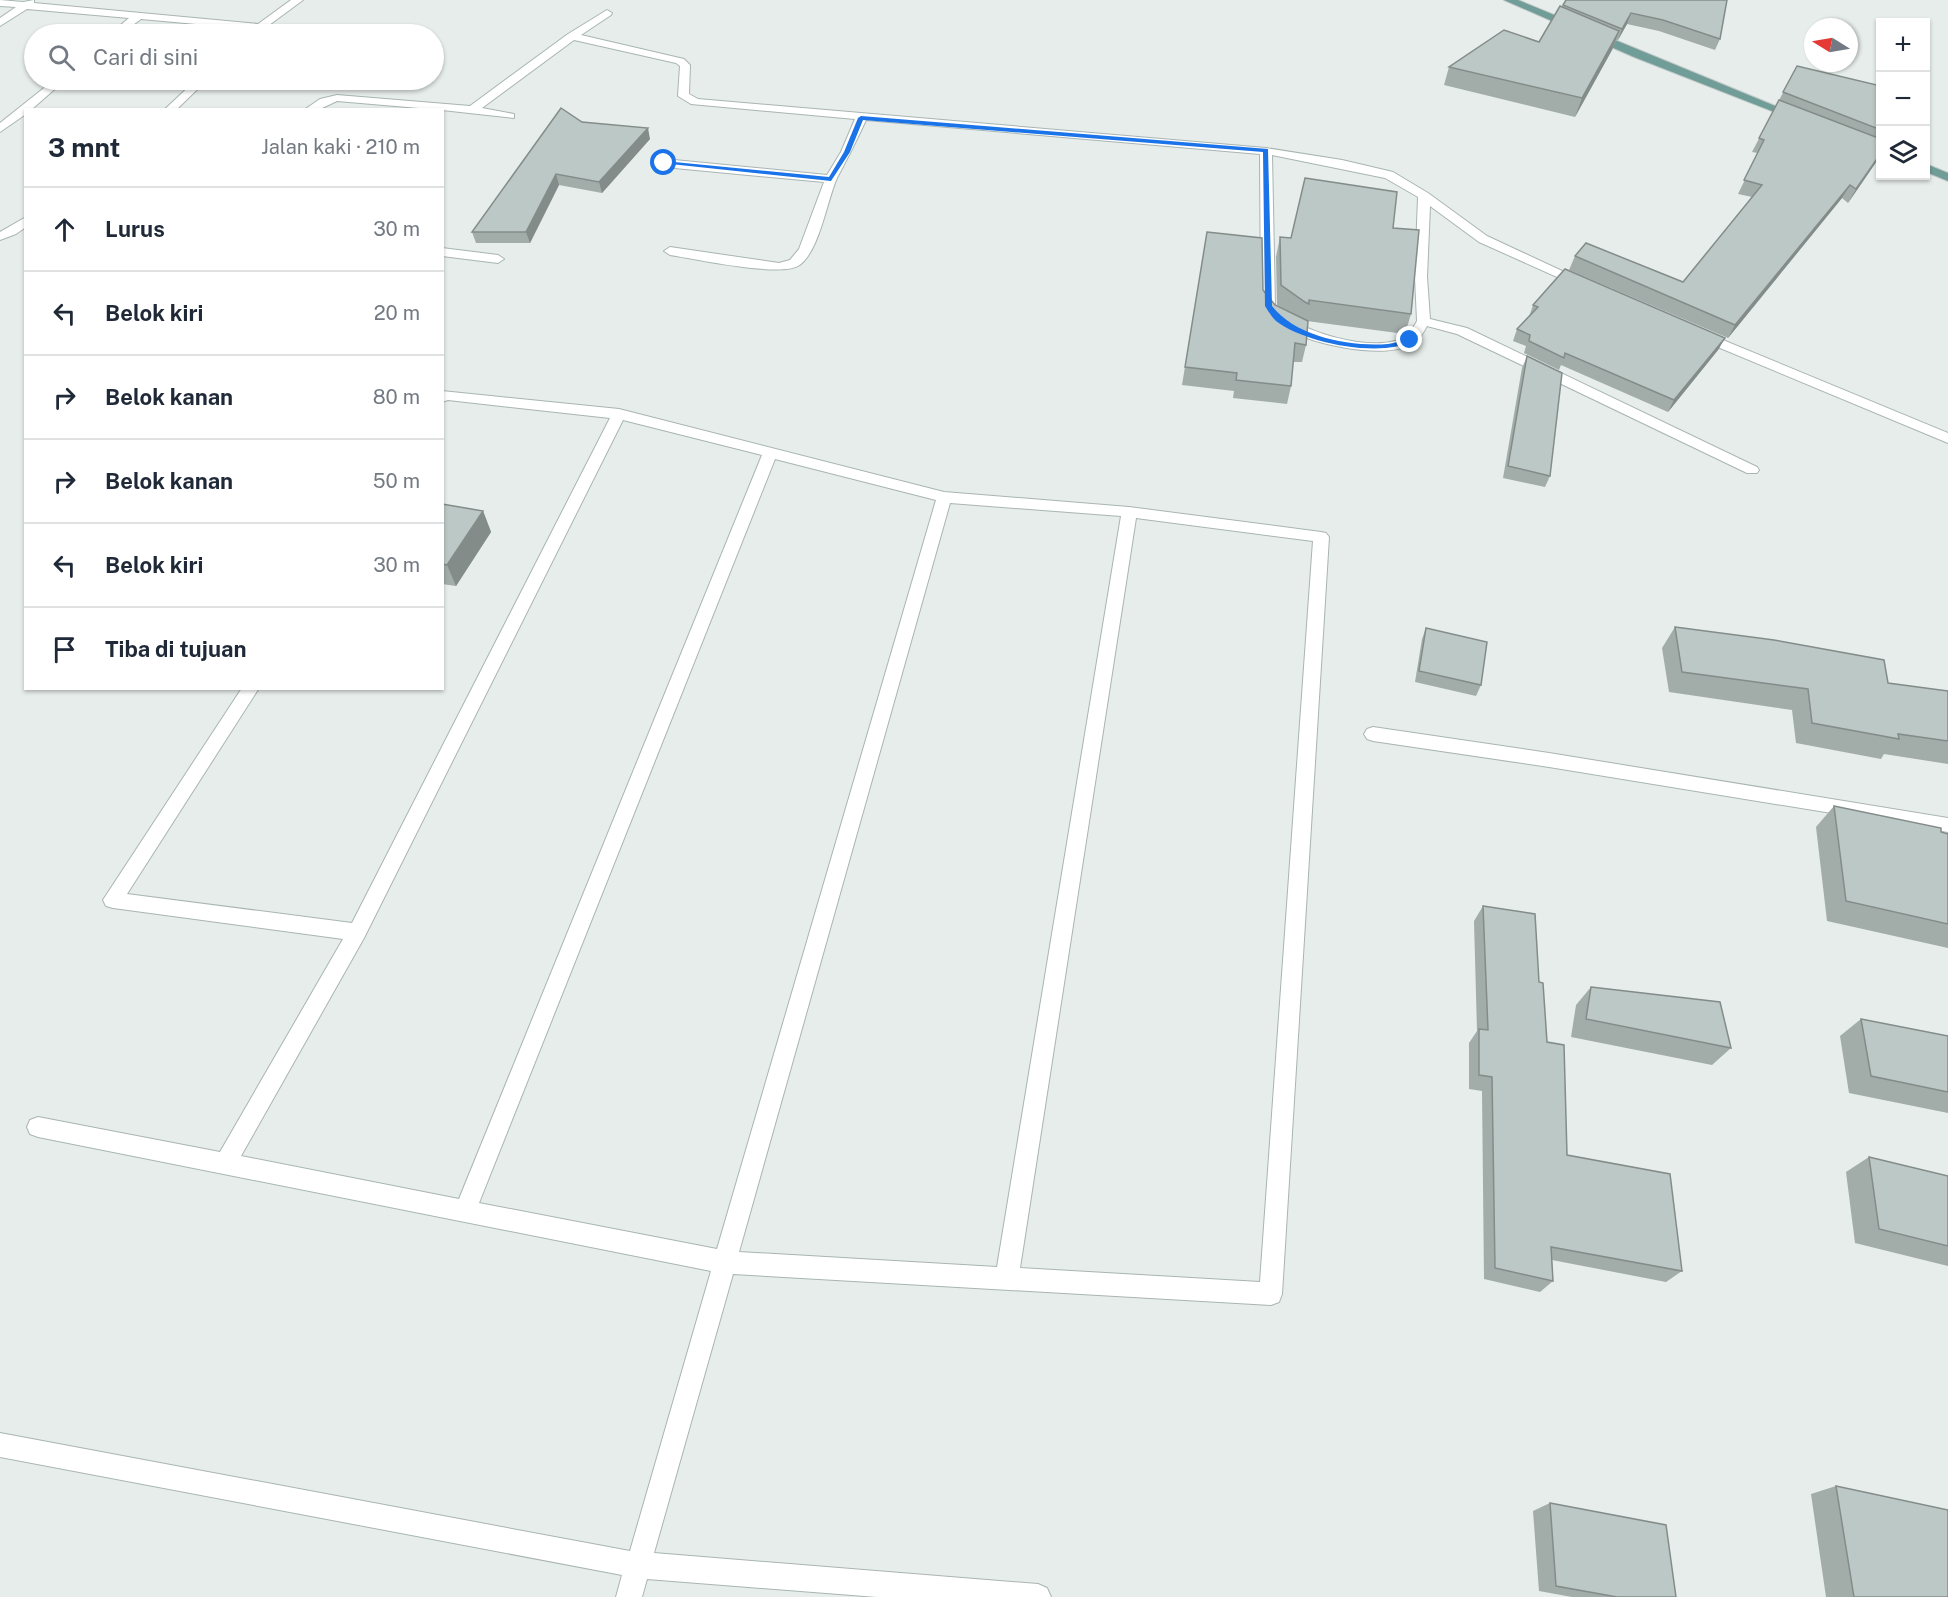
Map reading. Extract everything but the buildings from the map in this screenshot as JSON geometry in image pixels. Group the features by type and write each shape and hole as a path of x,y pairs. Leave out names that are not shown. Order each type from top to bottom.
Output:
{"main road":[{"path":"1509,0 1638,55 1803,120"},
{"path":"1930,170 1948,177"}],"street":[{"path":"264,24 298,0"},
{"path":"0,3 30,3 227,24"},
{"path":"0,23 30,3"},
{"path":"472,110 607,13"},
{"path":"128,24 138,16"},
{"path":"572,36 680,61 685,65 684,96 695,102 1266,151 1389,175 1424,196 1483,239 1592,287"},
{"path":"26,108 48,90"},
{"path":"171,108 190,90"},
{"path":"312,108 324,100 337,98 472,110 510,116"},
{"path":"0,129 24,109"},
{"path":"669,251 779,267 794,263 805,250 831,179 847,152 861,118"},
{"path":"1266,151 1268,306 1278,319 1323,339 1362,346 1390,346 1410,340 1424,321 1421,277 1424,196"},
{"path":"664,163 831,179"},
{"path":"0,236 24,222"},
{"path":"444,252 498,259"},
{"path":"1424,321 1462,331 1752,470"},
{"path":"1689,330 1948,438"},
{"path":"38,1127 725,1262 1271,1294 1321,537 1130,512 944,497 619,414 444,395"},
{"path":"225,1164 357,932 619,414"},
{"path":"465,1211 770,453"},
{"path":"629,1597 944,497"},
{"path":"1007,1278 1130,512"},
{"path":"250,690 112,900 357,932"},
{"path":"1372,734 1549,760 1948,825"},
{"path":"0,1445 638,1565 1038,1597"}],"route":[{"path":"664,163 831,179 847,152 861,118 1266,151 1268,306 1278,319 1323,339 1362,346 1390,346 1410,340"}]}
